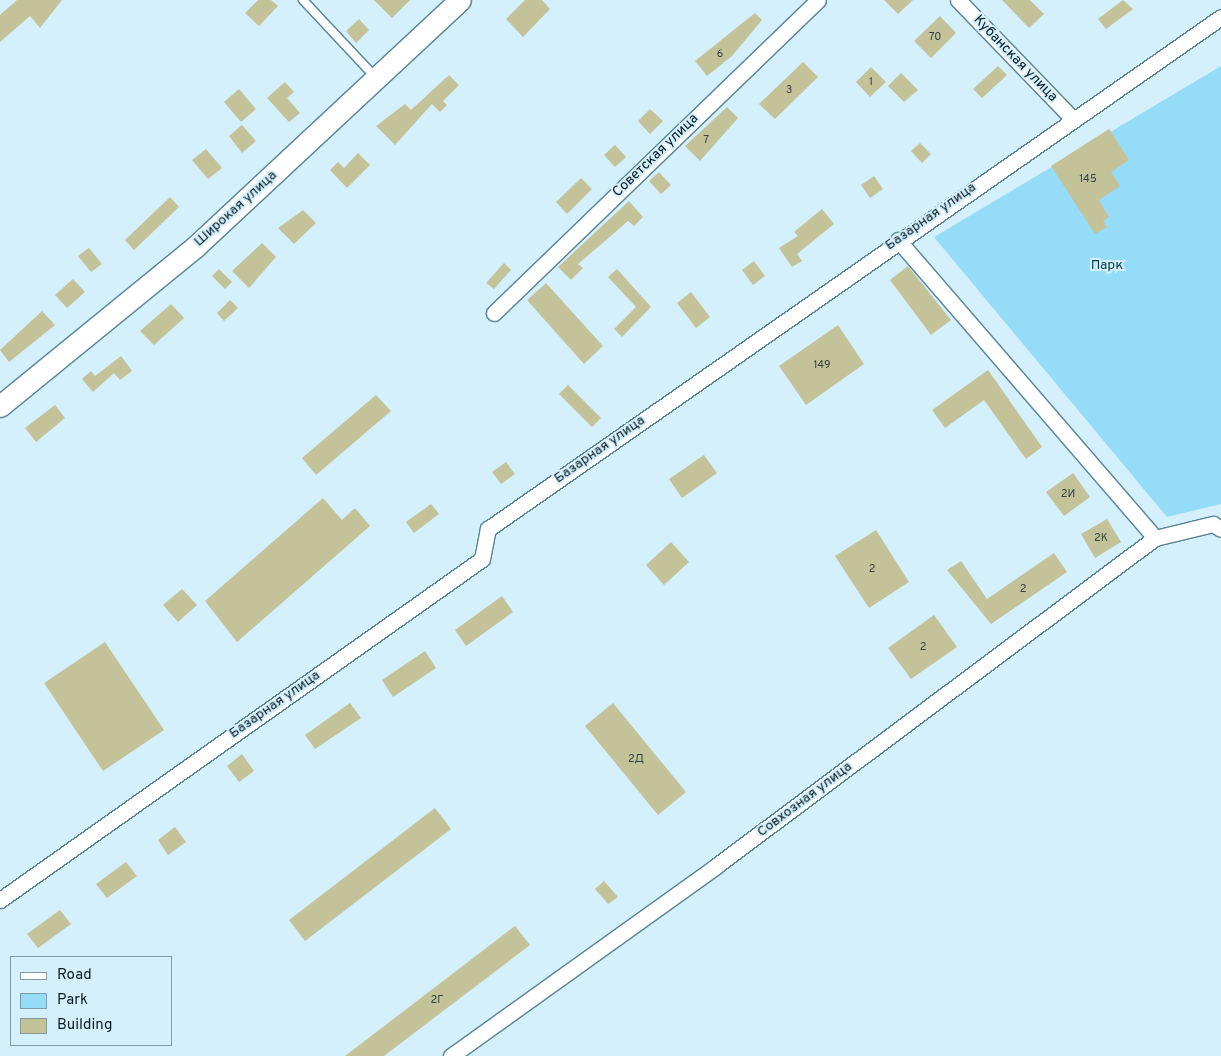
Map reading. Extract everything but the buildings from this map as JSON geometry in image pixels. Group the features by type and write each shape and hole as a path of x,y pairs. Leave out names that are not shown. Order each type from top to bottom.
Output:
{"street":[{"name":"Широкая улица","path":"0,406 195,247 378,79 460,0"},
{"name":"Советская улица","path":"494,312 818,0"},
{"name":"Кубанская улица","path":"958,0 1072,118"},
{"name":"Базарная улица","path":"0,900 482,559 488,529 1072,118 1221,17"},
{"path":"898,240 1155,538 1213,524 1221,529"},
{"name":"Совхозная улица","path":"451,1056 716,866 1155,538"}],"lane":[{"path":"303,0 378,79"}],"green space":[{"name":"Парк","path":"1221,66 1221,504 1167,517 934,237"}]}
